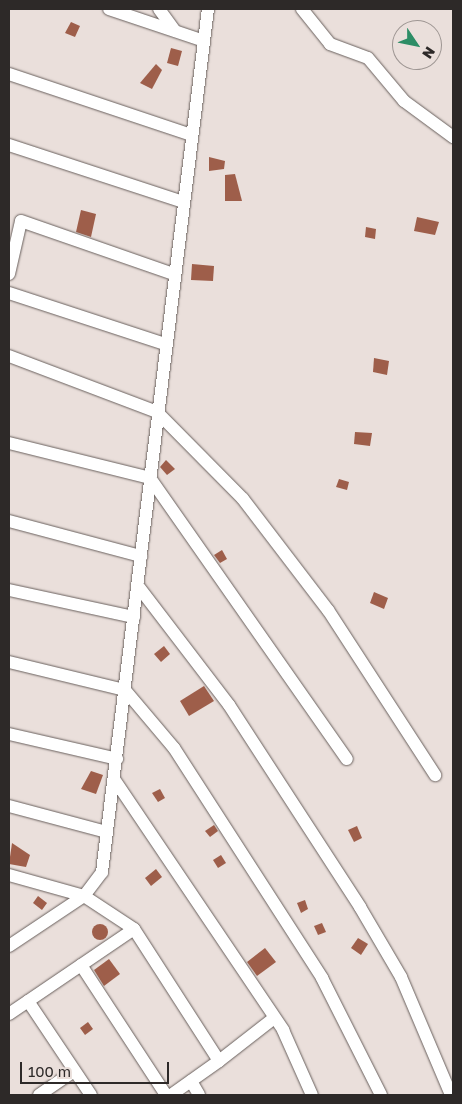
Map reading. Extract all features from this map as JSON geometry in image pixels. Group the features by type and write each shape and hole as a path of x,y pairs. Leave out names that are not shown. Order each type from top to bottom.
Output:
{"street":[{"path":"109,9 204,41"},
{"path":"159,9 175,31"},
{"path":"9,946 84,896 102,872 126,690 173,274 208,9"},
{"path":"302,9 320,35 339,49 368,58 404,101 453,137"},
{"path":"9,74 191,135"},
{"path":"9,145 183,202"},
{"path":"9,274 21,221 173,274"},
{"path":"9,293 165,344"},
{"path":"9,356 157,412 249,507 328,610 436,775"},
{"path":"9,443 150,478 347,759"},
{"path":"9,521 141,556"},
{"path":"138,586 229,705 360,907 401,977 451,1095"},
{"path":"9,590 134,617"},
{"path":"9,662 126,690 174,748 322,978 382,1095"},
{"path":"9,734 117,759"},
{"path":"114,779 274,1018 312,1095"},
{"path":"9,806 107,832"},
{"path":"9,875 84,896 134,928 219,1061"},
{"path":"9,1014 134,928"},
{"path":"81,965 166,1095"},
{"path":"28,1001 91,1095"},
{"path":"171,1095 219,1061 274,1018"},
{"path":"39,1095 74,1071"},
{"path":"191,1080 199,1095"}],"building":[{"path":"71,22 80,26 75,37 65,33"},
{"path":"171,48 182,51 178,66 167,63"},
{"path":"156,64 162,70 152,89 140,83"},
{"path":"209,157 225,161 224,169 209,171"},
{"path":"235,174 242,201 225,201 225,175"},
{"path":"81,210 96,214 91,237 76,232"},
{"path":"417,217 439,222 435,235 414,231"},
{"path":"366,227 376,229 375,239 365,237"},
{"path":"192,264 214,266 213,281 191,280"},
{"path":"374,358 389,361 387,375 373,372"},
{"path":"355,432 372,433 370,446 354,444"},
{"path":"166,460 175,469 167,475 160,467"},
{"path":"339,479 349,482 347,490 336,487"},
{"path":"222,550 227,559 220,563 214,555"},
{"path":"374,592 388,598 384,609 370,603"},
{"path":"164,646 170,654 161,662 154,654"},
{"path":"204,686 214,701 189,716 180,701"},
{"path":"91,771 103,775 96,794 81,789"},
{"path":"160,789 165,798 158,802 152,793"},
{"path":"214,825 218,831 210,837 205,831"},
{"path":"357,826 362,838 354,842 348,830"},
{"path":"12,843 30,855 26,867 9,864"},
{"path":"221,855 226,863 218,868 213,860"},
{"path":"156,869 162,877 151,886 145,878"},
{"path":"38,896 47,903 42,910 33,903"},
{"path":"305,900 308,909 301,913 297,903"},
{"path":"322,923 326,932 318,935 314,926"},
{"path":"97,924 103,924 108,929 106,938 97,940 92,935 92,929"},
{"path":"358,938 368,944 361,955 351,948"},
{"path":"265,948 276,962 257,976 247,962"},
{"path":"109,959 120,974 104,986 94,970"},
{"path":"88,1022 93,1029 85,1035 80,1028"}]}
